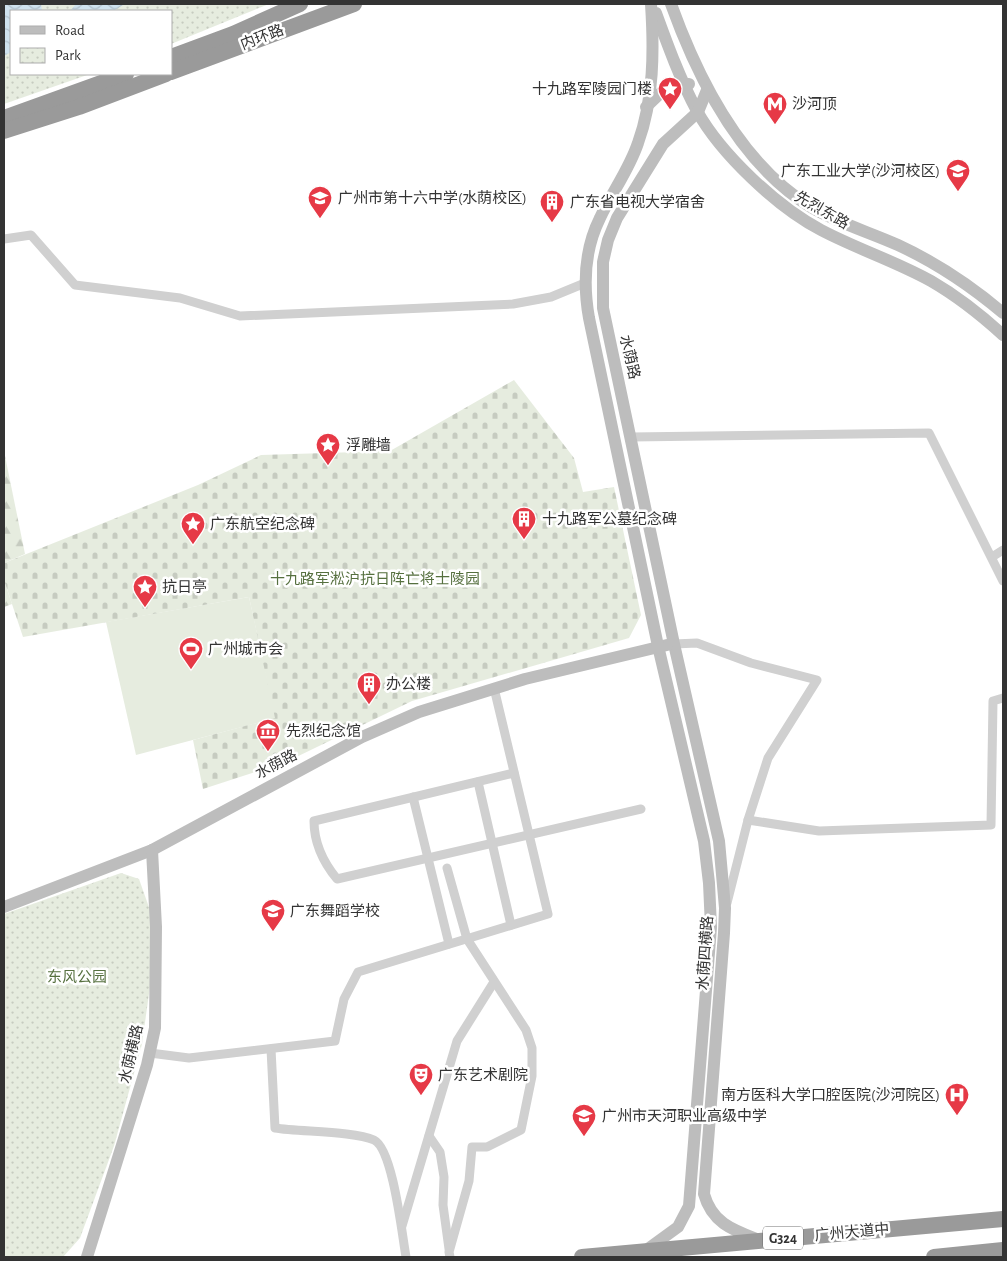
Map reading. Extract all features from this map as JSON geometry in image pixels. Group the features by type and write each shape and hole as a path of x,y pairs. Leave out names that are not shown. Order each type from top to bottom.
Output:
{"highway":[{"name":"内环路","path":"172,57 233,34 300,4"},
{"name":"内环路","path":"172,72 354,4"},
{"path":"4,118 123,75"},
{"path":"4,131 79,108 163,75"},
{"name":"广州大道中","path":"582,1257 984,1219 1003,1219"},
{"path":"934,1257 995,1251"}],"main road":[{"name":"先烈东路","path":"651,4 672,60 698,112 747,172 777,201 798,217 847,243 930,281 955,295 1003,335"},
{"path":"651,4 652,63 646,107 634,155 599,218 594,233 585,283 589,318 658,646"},
{"name":"先烈东路","path":"672,4 690,55 707,90 735,132 758,160 798,198 839,221 901,246 943,268 1001,306"},
{"path":"646,107 664,88 683,82 707,90"},
{"name":"水荫路","path":"4,907 152,850 369,734 441,704 494,688 658,646 674,644 603,308 602,262 617,218 663,144 698,112 707,90"},
{"name":"水荫四横路","path":"674,644 719,841 725,908 704,1194 711,1212 724,1226 759,1240"},
{"name":"水荫四横路","path":"645,1251 678,1227 689,1206 712,927 704,841 658,646"},
{"name":"水荫横路","path":"87,1257 150,1053 155,1028 156,980 152,850"}],"street":[{"path":"4,240 31,235 75,285 180,298 240,316 513,304 551,297 585,283"},
{"path":"631,437 929,433 1003,581"},
{"path":"992,557 1003,550"},
{"path":"674,644 697,643 751,663 817,680 768,758 748,820 725,908"},
{"path":"150,1053 189,1058 335,1041 344,999 358,972 548,914 494,688"},
{"path":"748,820 819,831 991,825 993,701 1003,698"},
{"path":"514,773 314,820 314,832 324,863 337,878 641,809"},
{"path":"478,782 511,925"},
{"path":"413,797 449,944"},
{"path":"446,868 468,938 526,1030 532,1048 532,1076 529,1101 522,1130 487,1147 472,1147 469,1181 450,1255"},
{"path":"401,1228 457,1041 494,982"},
{"path":"271,1049 275,1128 361,1137 380,1144 385,1152 395,1191 406,1257"},
{"path":"428,1136 440,1152 444,1177 443,1205 450,1255"}],"green space":[{"path":"4,4 269,4 172,44 172,10 10,10 10,75 87,75 4,104"},
{"name":"十九路军淞沪抗日阵亡将士陵园","path":"514,380 574,458 583,492 614,487 641,615 629,638 412,701 286,762 203,789 193,740 275,718 249,597 23,637 4,580 4,563 198,485 261,455 390,451"},
{"path":"4,451 25,554 4,563"},
{"path":"4,580 12,604 4,607"},
{"name":"广州城市会","path":"249,597 276,718 136,755 106,622"},
{"name":"东风公园","path":"121,873 139,879 151,913 152,972 142,1044 114,1146 80,1238 63,1257 4,1257 4,914"}],"water":[{"path":"4,4 41,4 42,10 10,10 10,53 4,56"},
{"path":"76,4 125,4 115,10 71,10"}],"place":[{"name":"十九路军陵园门楼","path":"670,110"},
{"name":"沙河顶","path":"775,125"},
{"name":"广东工业大学(沙河校区)","path":"958,192"},
{"name":"广州市第十六中学(水荫校区)","path":"320,219"},
{"name":"广东省电视大学宿舍","path":"552,223"},
{"name":"浮雕墙","path":"328,466"},
{"name":"十九路军公墓纪念碑","path":"524,540"},
{"name":"广东航空纪念碑","path":"193,545"},
{"name":"抗日亭","path":"145,608"},
{"name":"广州城市会","path":"191,670"},
{"name":"办公楼","path":"369,705"},
{"name":"先烈纪念馆","path":"268,752"},
{"name":"广东舞蹈学校","path":"273,932"},
{"name":"广东艺术剧院","path":"421,1096"},
{"name":"南方医科大学口腔医院(沙河院区)","path":"957,1116"},
{"name":"广州市天河职业高级中学","path":"584,1137"}]}
